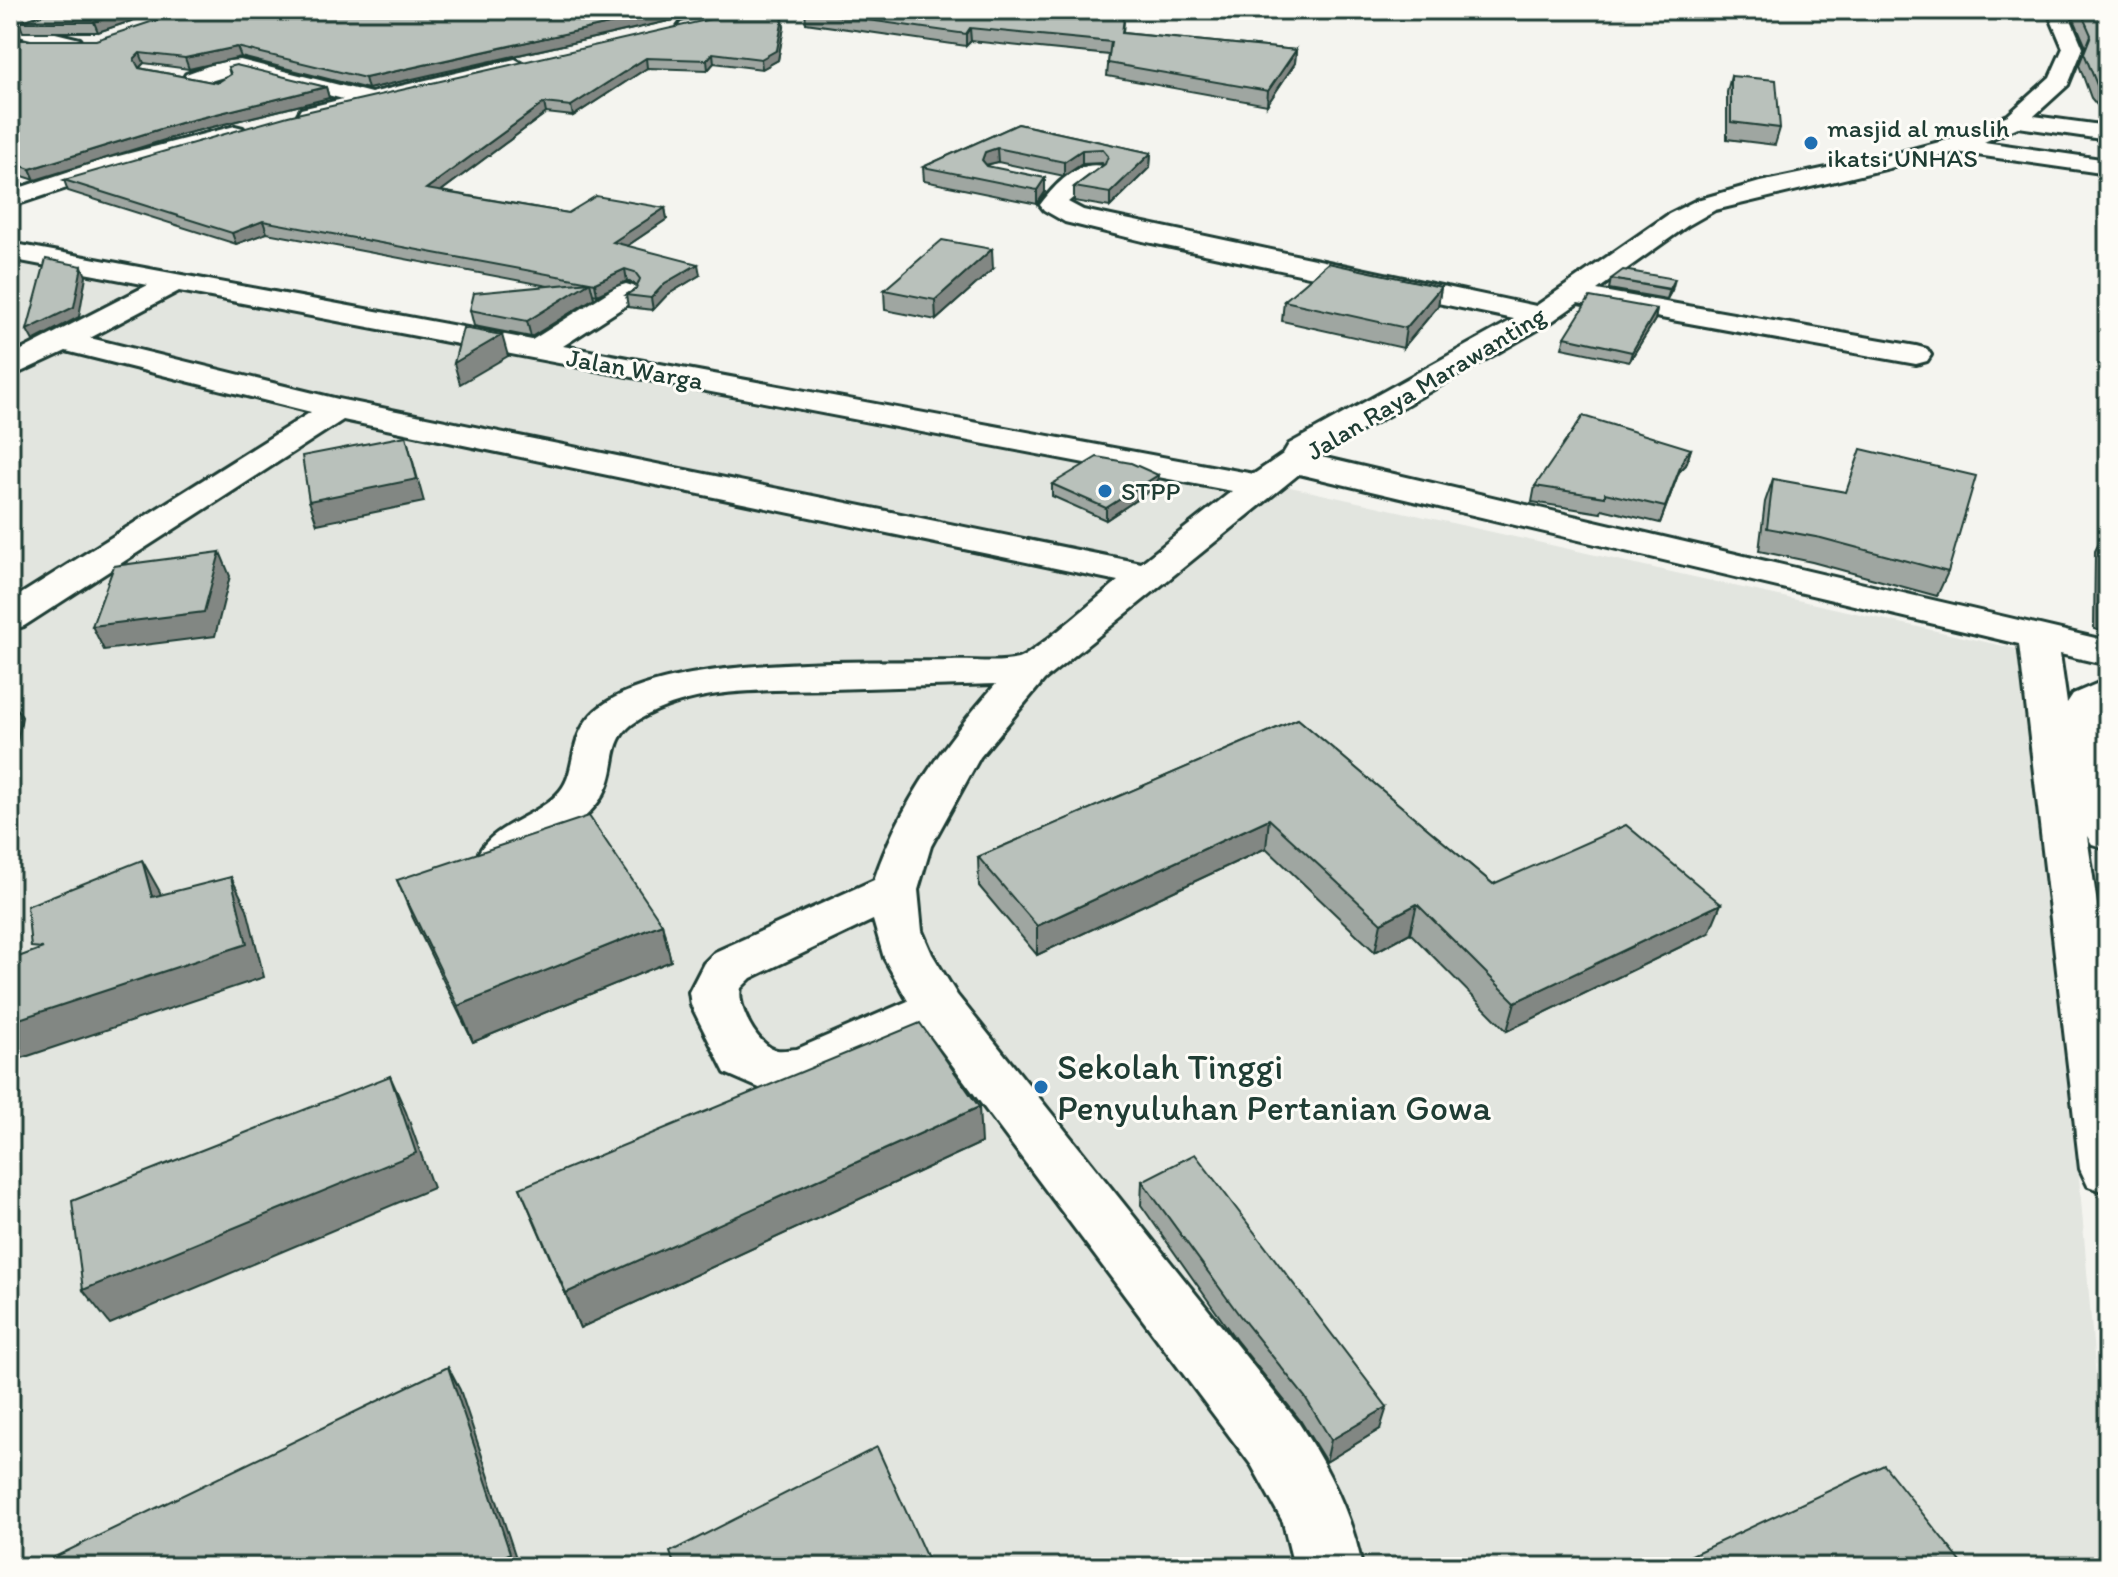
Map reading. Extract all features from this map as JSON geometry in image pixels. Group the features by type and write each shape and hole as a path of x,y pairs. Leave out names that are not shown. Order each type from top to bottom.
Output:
{"street":[{"path":"672,30 755,10"},
{"name":"Jalan Raya Marawanting","path":"2057,10 2084,49 2060,80 2016,120 1955,145 1898,161 1717,200 1678,220 1541,316 1301,451 1298,459 1312,467 2108,653"},
{"path":"10,27 50,14"},
{"path":"10,27 82,43 10,41"},
{"path":"280,121 533,61"},
{"path":"325,110 185,77 240,66 367,98"},
{"path":"2016,120 2108,133"},
{"path":"10,199 112,165 251,129"},
{"path":"1955,145 2108,167"},
{"path":"1093,171 1070,187 1053,205 1074,216 1147,234 1541,316"},
{"path":"1041,181 1070,187"},
{"name":"Jalan Warga","path":"10,251 1260,486"},
{"path":"10,368 174,283"},
{"path":"535,351 626,293"},
{"path":"1574,294 1916,355"},
{"path":"64,341 338,409 1147,576"},
{"path":"10,618 338,409"},
{"path":"1298,459 1030,671 963,749 908,846 894,890 898,931 909,958 939,1009 1275,1444 1299,1481 1317,1521 1328,1567"},
{"path":"2038,637 2108,1169"},
{"path":"502,852 552,820 579,798 589,780 597,740 603,728 619,715 676,689 703,682 736,679 1030,671"},
{"path":"2108,692 2088,703 2108,833"},
{"path":"894,890 733,965 722,976 714,992 716,1005 744,1058 771,1072 784,1074 822,1062 939,1009"}],"shaded area":[{"name":"Sekolah Tinggi Penyuluhan Pertanian Gowa","path":"10,249 1223,472 2035,653 2108,1521 2108,1567 10,1567"}],"building":[{"path":"58,10 130,10 94,22 19,22"},
{"path":"187,10 672,10 365,78 237,47 185,58 140,53 134,59 139,68 217,83 231,74 228,67 236,65 326,87 180,123 30,169 10,162 10,40 96,40"},
{"path":"807,10 1125,10 1122,33 1296,50 1268,91 1108,63 1111,42 970,28 966,34"},
{"path":"2080,10 2108,10 2108,98 2097,85 2084,53 2091,35"},
{"path":"741,12 783,18 777,50 761,59 713,53 707,60 646,58 571,106 544,103 426,189 568,213 596,196 665,208 613,242 698,264 665,283 651,298 626,295 636,289 640,279 635,272 625,269 595,283 263,221 232,233 64,180 288,116"},
{"path":"1731,76 1776,80 1780,128 1731,122"},
{"path":"1018,124 1151,153 1110,193 1074,187 1105,164 1108,156 1102,149 1082,150 1064,162 997,148 985,152 982,160 987,166 1045,178 1037,190 923,167"},
{"path":"942,240 992,249 935,300 884,290"},
{"path":"46,259 82,266 74,307 27,330"},
{"path":"1328,263 1441,287 1406,328 1284,301"},
{"path":"1623,270 1675,279 1670,289 1611,279"},
{"path":"590,282 527,321 470,310 474,293"},
{"path":"1590,297 1657,309 1632,352 1565,337"},
{"path":"463,328 502,335 454,363"},
{"path":"1583,416 1691,449 1684,457 1665,507 1605,493 1605,497 1535,486"},
{"path":"406,436 417,479 309,501 302,456"},
{"path":"1861,449 1976,476 1948,572 1821,538 1767,528 1773,479 1846,492"},
{"name":"STPP","path":"1097,457 1131,463 1158,475 1106,508 1052,484"},
{"path":"2108,528 2108,606 2107,606"},
{"path":"220,552 204,612 92,626 114,566"},
{"path":"1298,719 1493,884 1626,825 1721,904 1515,1002 1417,904 1381,923 1269,819 1037,926 978,857"},
{"path":"589,816 662,924 458,1006 397,880"},
{"path":"142,860 152,897 231,877 247,944 10,1022 10,960 43,948 31,947 27,906"},
{"path":"920,1023 979,1107 566,1293 520,1188"},
{"path":"390,1076 416,1153 83,1290 72,1201"},
{"path":"1195,1154 1387,1407 1331,1440 1305,1397 1240,1316 1142,1181"},
{"path":"448,1367 510,1553 485,1567 34,1567"},
{"path":"877,1447 931,1567 675,1567 670,1552"},
{"path":"1884,1465 1965,1567 1666,1567"}],"place":[{"name":"masjid al muslih ikatsi UNHAS","path":"1811,143"},
{"name":"STPP","path":"1105,491"},
{"name":"Sekolah Tinggi Penyuluhan Pertanian Gowa","path":"1041,1087"}]}
